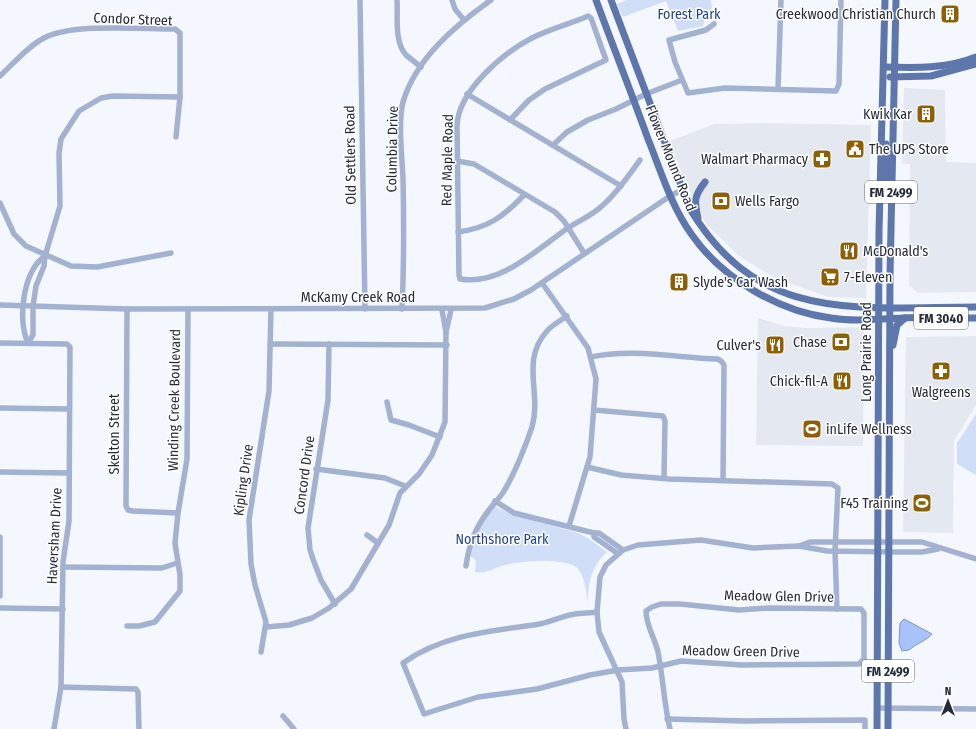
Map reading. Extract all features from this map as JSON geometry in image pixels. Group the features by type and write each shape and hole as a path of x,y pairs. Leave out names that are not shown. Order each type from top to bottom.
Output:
{"main road":[{"name":"Flower Mound Road","path":"596,0 670,196 692,235 710,256 731,274 757,292 803,313 849,320 976,318"},
{"name":"Flower Mound Road","path":"611,0 682,190 699,224 720,250 736,265 766,284 791,296 836,306 879,308 976,307"},
{"name":"Long Prairie Road","path":"877,729 879,308 885,0"},
{"name":"Long Prairie Road","path":"888,729 891,172 896,0"},
{"path":"884,67 933,68 956,64 976,57"},
{"path":"884,77 930,76 976,64"},
{"path":"882,132 886,137 887,166 891,172"},
{"path":"881,167 886,174 887,209 891,221"},
{"path":"699,224 694,202 698,190 705,182"},
{"path":"731,274 736,265"},
{"path":"890,356 896,325 906,318"},
{"path":"878,413 883,429 889,436"},
{"path":"878,437 882,440 889,464"}],"street":[{"name":"Old Settlers Road","path":"360,0 365,309"},
{"path":"397,0 398,35 401,47 407,55 421,67"},
{"path":"452,0 455,9 464,20"},
{"name":"Columbia Drive","path":"402,309 405,247 402,112 407,94 421,67 446,37 464,20 491,0"},
{"path":"778,89 780,0"},
{"path":"714,24 706,30 669,40 682,80 688,93 715,89 833,91 838,89 841,0"},
{"name":"Red Maple Road","path":"510,120 529,100 545,89 606,60 593,20 588,16 530,39 502,60 467,94 457,119 458,275 460,279 474,279 492,276 503,271 536,251 568,228"},
{"name":"Condor Street","path":"0,76 32,45 45,37 72,30 175,29 180,33 180,97 176,137"},
{"path":"553,145 576,126 646,94 682,80"},
{"path":"467,94 621,186"},
{"path":"28,344 33,335 33,306 36,286 44,266 45,256 60,206 59,153 61,139 79,111 101,98 113,96 180,97"},
{"path":"568,228 604,205 621,186 640,160"},
{"path":"457,161 474,164 555,212 564,221 584,253"},
{"name":"McKamy Creek Road","path":"0,305 127,309 451,310 485,308 522,295 670,196 682,190"},
{"path":"458,232 485,227 506,213 524,195"},
{"path":"0,203 14,234 26,246 45,256 71,266 97,267 171,253"},
{"path":"28,344 24,334 25,287 36,262 45,256"},
{"path":"542,283 567,316 588,348 596,379 593,436 587,467 569,526"},
{"name":"Skelton Street","path":"127,309 126,506 128,510 133,511 178,513"},
{"name":"Winding Creek Boulevard","path":"128,626 155,622 167,610 180,591 180,575 175,543 178,513 187,459 188,309"},
{"name":"Kipling Drive","path":"261,652 266,627 251,564 249,520 269,391 271,309"},
{"path":"266,627 299,623 324,612 351,589 389,525 397,499 405,486 419,474 432,455 440,437 444,422 447,345 442,310"},
{"path":"446,332 451,310"},
{"path":"466,566 473,535 482,519 512,478 532,426 535,398 531,370 535,351 547,331 567,316"},
{"path":"0,343 28,344"},
{"name":"Haversham Drive","path":"28,344 69,344 69,521 63,567 62,687 54,729"},
{"path":"270,344 447,345"},
{"name":"Concord Drive","path":"329,344 328,400 316,469 308,528 310,550 321,580 335,604"},
{"path":"591,357 616,354 721,361 724,365 723,480"},
{"path":"387,402 391,420 409,424 440,437"},
{"path":"0,408 69,409"},
{"path":"594,410 663,416 665,421 664,478"},
{"path":"587,467 621,475 664,478 832,484 838,488 835,542 836,609"},
{"path":"316,469 385,478 405,486"},
{"path":"0,472 69,473"},
{"path":"496,501 514,513 599,533 620,551"},
{"path":"367,535 378,543"},
{"path":"0,537 0,596"},
{"path":"626,729 622,682 618,670 599,632 597,612 600,577 606,564 620,551 629,546 701,540 753,548 798,546 810,542 922,542 938,549 976,559"},
{"path":"798,546 811,550 835,551 922,552 938,549"},
{"path":"63,567 162,568 177,563"},
{"name":"Meadow Glen Drive","path":"660,666 655,640 649,629 646,611 652,606 661,604 680,604 739,610 769,608 861,610 864,613 863,662"},
{"path":"0,608 63,610"},
{"name":"Meadow Green Drive","path":"597,612 576,614 552,622 473,634 423,650 403,663 424,714 478,697 537,689 618,670 640,669 681,661 742,665 859,664 863,662"},
{"path":"660,666 667,719 670,729"},
{"path":"62,687 136,688 138,692 139,729"},
{"path":"877,708 976,709"},
{"path":"283,716 294,729"},
{"path":"667,719 745,721 865,720 865,729"}],"shaded area":[{"path":"904,88 945,90 946,162 976,163 976,292 918,293 909,285 910,164 902,164"},
{"path":"765,123 871,125 866,298 828,297 773,277 739,256 706,224 685,182 670,141 714,124"},
{"path":"758,318 785,326 807,328 864,327 863,446 756,445"},
{"path":"976,336 976,405 954,441 953,533 903,532 906,337"}],"green space":[{"name":"Forest Park","path":"627,0 711,0 712,10 705,16 703,26 678,31 666,1 623,17 617,4"},
{"path":"976,414 976,475 957,464 957,443"},
{"name":"Northshore Park","path":"494,506 513,515 578,533 588,538 607,552 594,569 590,581 588,602 582,576 578,569 572,565 553,561 542,561 509,564 486,572 475,572 476,561 470,555 475,534"}],"water":[{"path":"904,619 932,634 909,650 902,651 899,643 900,623"}],"place":[{"name":"Creekwood Christian Church","path":"950,14"},
{"name":"Kwik Kar","path":"926,114"},
{"name":"The UPS Store","path":"855,149"},
{"name":"Walmart Pharmacy","path":"822,159"},
{"name":"Wells Fargo","path":"721,201"},
{"name":"McDonald's","path":"849,251"},
{"name":"7-Eleven","path":"830,277"},
{"name":"Slyde's Car Wash","path":"679,282"},
{"name":"Chase","path":"841,342"},
{"name":"Culver's","path":"775,345"},
{"name":"Walgreens","path":"941,371"},
{"name":"Chick-fil-A","path":"842,381"},
{"name":"inLife Wellness","path":"812,429"},
{"name":"F45 Training","path":"922,503"}]}
